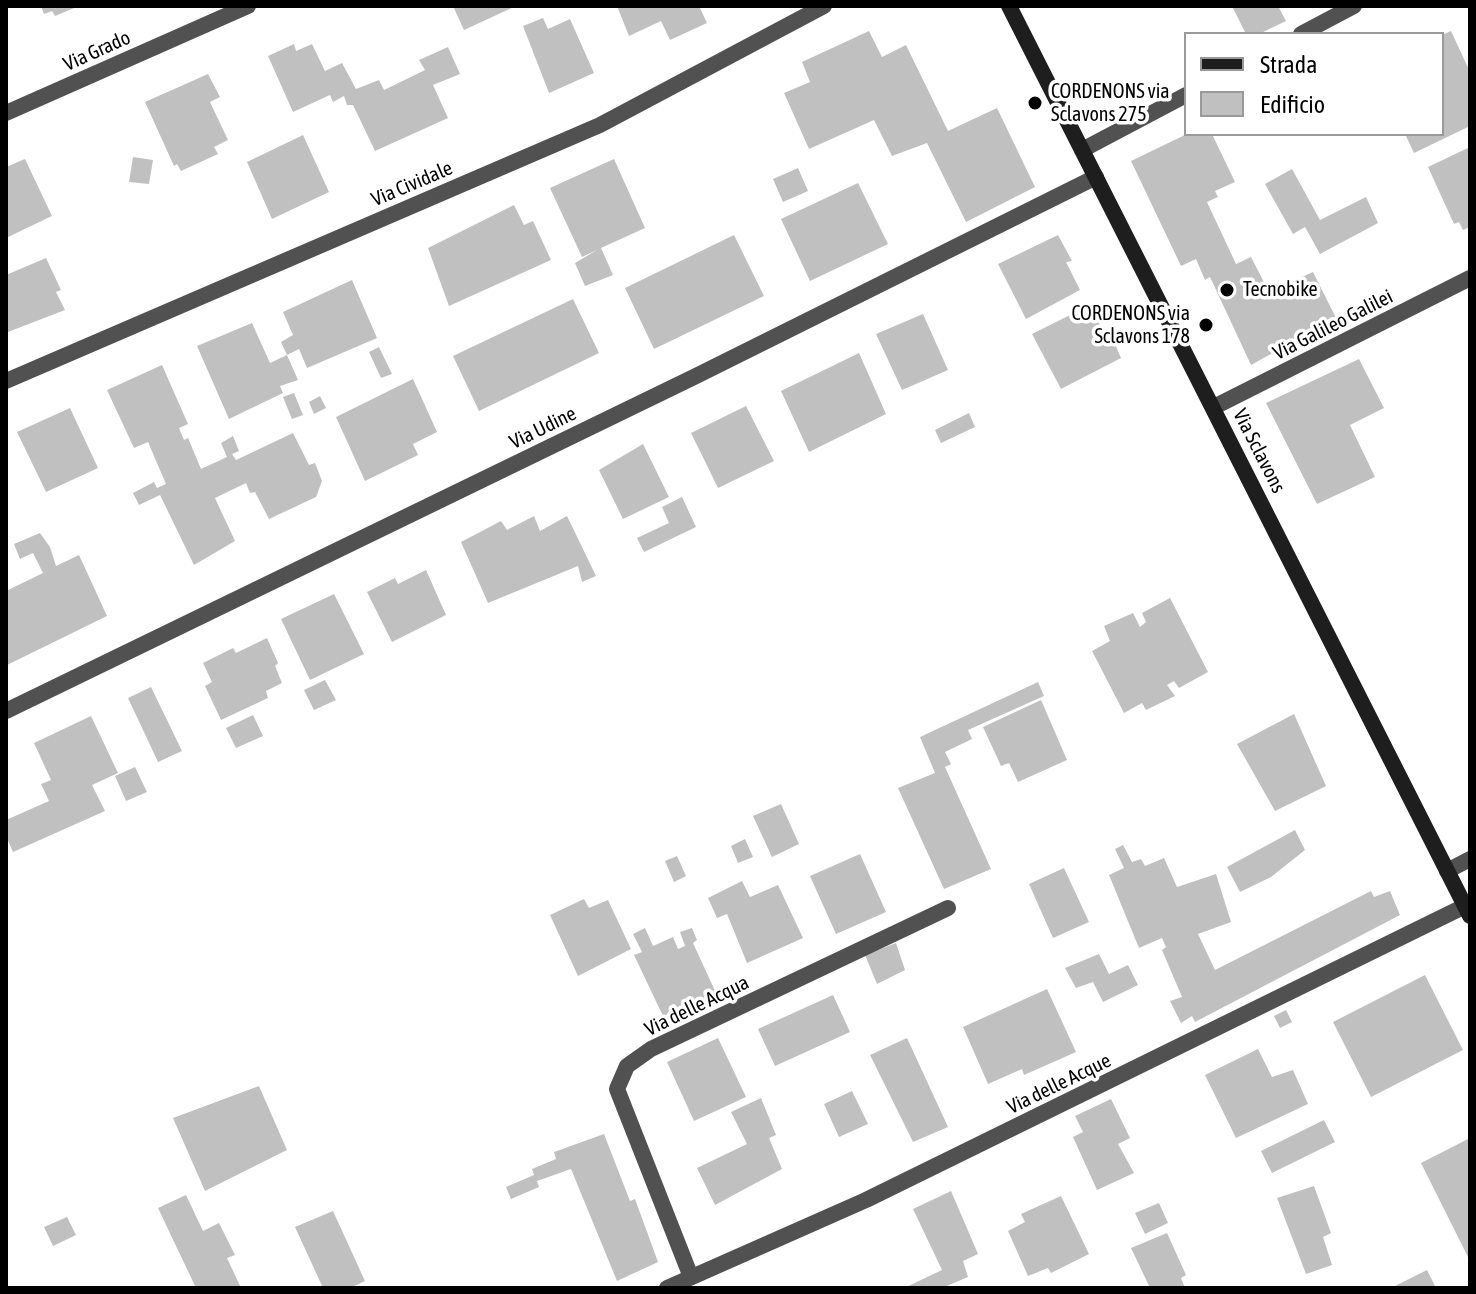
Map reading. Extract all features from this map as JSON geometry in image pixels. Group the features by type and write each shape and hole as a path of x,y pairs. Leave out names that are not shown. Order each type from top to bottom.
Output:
{"street":[{"name":"Via Grado","path":"6,113 248,6"},
{"name":"Via Cividale","path":"6,381 600,125 824,6"},
{"name":"Via Sclavons","path":"1009,6 1468,911"},
{"path":"1305,32 1354,6"},
{"path":"1082,150 1184,96"},
{"name":"Via Udine","path":"6,711 708,370 1096,177"},
{"name":"Via Galileo Galilei","path":"1214,407 1470,278"},
{"path":"1447,871 1470,859"},
{"name":"Via delle Acqua","path":"691,1277 617,1089 627,1066 651,1049 948,908"},
{"name":"Via delle Acque","path":"667,1288 866,1200 1468,911"}],"building":[{"path":"41,6 79,6 55,16 52,11 44,14"},
{"path":"453,6 516,6 464,30"},
{"path":"617,6 699,6 707,23 670,40 661,21 629,36"},
{"path":"1232,6 1278,6 1286,21 1263,32 1245,32"},
{"path":"543,18 548,29 570,19 594,73 549,93 523,26"},
{"path":"869,31 882,57 906,45 948,131 997,108 1035,187 966,222 927,143 892,156 874,120 809,149 784,93 810,82 802,62"},
{"path":"1451,31 1470,72 1470,126 1414,153 1406,136 1444,136 1444,34"},
{"path":"294,44 296,51 312,44 325,71 342,63 356,89 379,80 384,90 425,70 419,60 448,47 460,74 433,85 448,118 375,151 353,105 347,105 344,96 333,102 330,95 293,112 268,56"},
{"path":"208,74 220,97 210,102 228,140 214,147 218,154 181,171 177,164 174,166 145,102"},
{"path":"303,135 329,192 272,219 247,162"},
{"path":"1184,135 1213,136 1235,182 1215,191 1218,197 1207,202 1236,264 1251,257 1269,292 1313,272 1336,318 1251,365 1210,277 1205,280 1196,259 1181,266 1131,161"},
{"path":"1470,147 1470,227 1463,230 1459,222 1454,224 1428,167"},
{"path":"133,157 153,160 149,184 129,182"},
{"path":"25,159 52,216 6,238 6,167"},
{"path":"614,159 645,228 601,248 613,275 585,286 575,263 597,250 582,257 550,188"},
{"path":"798,168 808,191 783,202 773,179"},
{"path":"1292,169 1320,220 1366,197 1378,223 1320,254 1305,227 1293,234 1265,184"},
{"path":"858,183 888,244 810,281 781,219"},
{"path":"514,205 524,225 533,221 551,260 449,306 428,248"},
{"path":"734,235 764,296 654,349 625,288"},
{"path":"1058,235 1072,261 1066,262 1080,290 1026,319 998,264"},
{"path":"46,258 61,290 56,292 65,310 8,332 6,275"},
{"path":"352,280 377,338 307,368 299,349 287,355 281,342 293,335 283,312"},
{"path":"573,299 599,353 479,411 453,356"},
{"path":"1090,305 1104,333 1109,330 1121,358 1061,389 1032,334"},
{"path":"923,314 948,370 902,390 876,334"},
{"path":"252,323 270,363 287,355 298,380 280,386 283,393 229,419 197,346"},
{"path":"379,347 392,374 381,378 369,352"},
{"path":"859,353 886,414 809,452 781,391"},
{"path":"1359,359 1384,408 1350,425 1375,477 1317,504 1266,403"},
{"path":"162,365 188,424 179,428 184,440 188,438 201,469 227,457 221,443 233,436 239,451 232,454 236,460 293,433 309,465 315,463 322,481 316,497 269,519 255,492 250,493 246,483 215,498 235,541 194,565 160,495 139,505 133,493 154,482 157,488 166,484 148,442 134,448 107,390"},
{"path":"413,379 437,432 413,444 418,455 365,481 336,417"},
{"path":"294,393 303,415 292,419 283,397"},
{"path":"320,396 326,408 314,414 309,402"},
{"path":"746,406 774,461 718,488 691,433"},
{"path":"70,408 98,468 46,492 17,432"},
{"path":"969,413 975,427 941,443 935,430"},
{"path":"643,444 669,497 623,519 599,470"},
{"path":"682,497 696,527 644,552 637,538 669,523 662,507"},
{"path":"534,516 540,531 567,516 596,576 582,582 578,566 488,603 461,542 501,521 507,530"},
{"path":"40,533 50,547 56,566 79,555 107,616 7,665 6,591 43,573 33,553 20,559 14,544"},
{"path":"426,570 446,615 392,642 367,592 395,578 398,584"},
{"path":"334,594 364,654 310,680 281,619"},
{"path":"1170,598 1208,672 1179,688 1174,681 1167,685 1175,696 1146,710 1142,703 1124,713 1092,651 1110,641 1104,626 1133,613 1140,627 1146,622 1142,613"},
{"path":"267,638 278,663 275,666 282,683 266,691 268,698 221,720 205,686 212,682 203,663 233,648 236,653"},
{"path":"325,680 336,700 314,710 304,690"},
{"path":"1038,682 1044,696 968,730 972,739 945,752 951,764 945,767 991,869 944,889 898,788 935,773 920,737"},
{"path":"151,687 182,751 158,762 128,698"},
{"path":"1041,700 1067,760 1018,782 1009,763 1001,766 983,727"},
{"path":"1294,714 1326,786 1275,811 1237,744"},
{"path":"253,715 263,736 236,748 226,728"},
{"path":"91,716 118,773 92,785 105,811 13,852 6,836 6,820 49,801 41,784 51,780 34,743"},
{"path":"135,767 147,792 126,801 115,776"},
{"path":"781,804 799,844 772,857 753,816"},
{"path":"1295,830 1305,850 1271,877 1240,892 1227,867"},
{"path":"745,839 753,857 738,863 731,846"},
{"path":"1123,845 1132,862 1141,859 1145,866 1164,858 1177,887 1216,874 1231,922 1198,934 1215,970 1371,891 1374,897 1390,891 1400,915 1195,1022 1192,1016 1181,1023 1170,1001 1182,997 1162,950 1166,947 1162,938 1139,948 1109,875 1124,868 1115,849"},
{"path":"860,854 886,912 836,934 810,876"},
{"path":"677,856 686,876 674,882 665,861"},
{"path":"1064,868 1089,922 1053,938 1029,884"},
{"path":"742,881 750,897 778,885 803,938 747,963 727,914 717,918 708,898"},
{"path":"584,899 589,908 608,900 631,949 578,976 550,915"},
{"path":"645,928 653,946 673,937 678,949 685,946 680,932 692,928 697,940 693,943 716,993 663,1016 634,955 642,952 633,934"},
{"path":"896,943 905,970 877,984 865,955"},
{"path":"1099,954 1109,974 1128,965 1138,985 1103,1002 1093,982 1076,988 1065,968"},
{"path":"1425,975 1463,1050 1371,1097 1333,1022"},
{"path":"1047,989 1076,1052 1024,1075 1022,1069 988,1084 963,1027"},
{"path":"833,995 850,1032 775,1066 758,1029"},
{"path":"1286,1010 1292,1022 1280,1028 1274,1016"},
{"path":"718,1038 746,1097 694,1121 667,1062"},
{"path":"907,1038 948,1127 913,1142 870,1055"},
{"path":"1258,1049 1272,1077 1293,1070 1308,1104 1236,1138 1205,1075"},
{"path":"259,1086 287,1150 205,1191 173,1118"},
{"path":"852,1091 868,1124 839,1137 824,1104"},
{"path":"761,1098 776,1135 769,1138 782,1169 715,1205 697,1168 747,1144 731,1112"},
{"path":"1111,1099 1130,1138 1118,1144 1134,1173 1097,1190 1073,1137 1083,1132 1075,1116"},
{"path":"1324,1120 1335,1142 1272,1173 1261,1151"},
{"path":"604,1134 630,1201 635,1199 658,1262 617,1281 571,1169 537,1181 539,1187 511,1199 506,1187 534,1175 532,1169 556,1159 554,1152"},
{"path":"1470,1138 1470,1261 1421,1163"},
{"path":"1314,1186 1331,1233 1323,1237 1332,1265 1306,1274 1277,1198"},
{"path":"951,1191 978,1254 963,1261 968,1277 942,1288 904,1288 942,1270 913,1209"},
{"path":"186,1195 203,1231 219,1223 235,1255 227,1258 241,1288 196,1288 158,1208"},
{"path":"1061,1196 1089,1254 1051,1273 1048,1268 1028,1276 1008,1231 1025,1222 1021,1214"},
{"path":"1159,1203 1168,1223 1145,1234 1135,1213"},
{"path":"333,1211 365,1281 350,1288 323,1288 295,1227"},
{"path":"67,1217 76,1235 53,1246 44,1227"},
{"path":"1167,1233 1186,1275 1181,1278 1185,1288 1150,1288 1131,1248"},
{"path":"1427,1270 1436,1288 1391,1288"}],"place":[{"name":"CORDENONS via Sclavons 275","path":"1035,103"},
{"name":"Tecnobike","path":"1227,290"},
{"name":"CORDENONS via Sclavons 178","path":"1206,325"}]}
